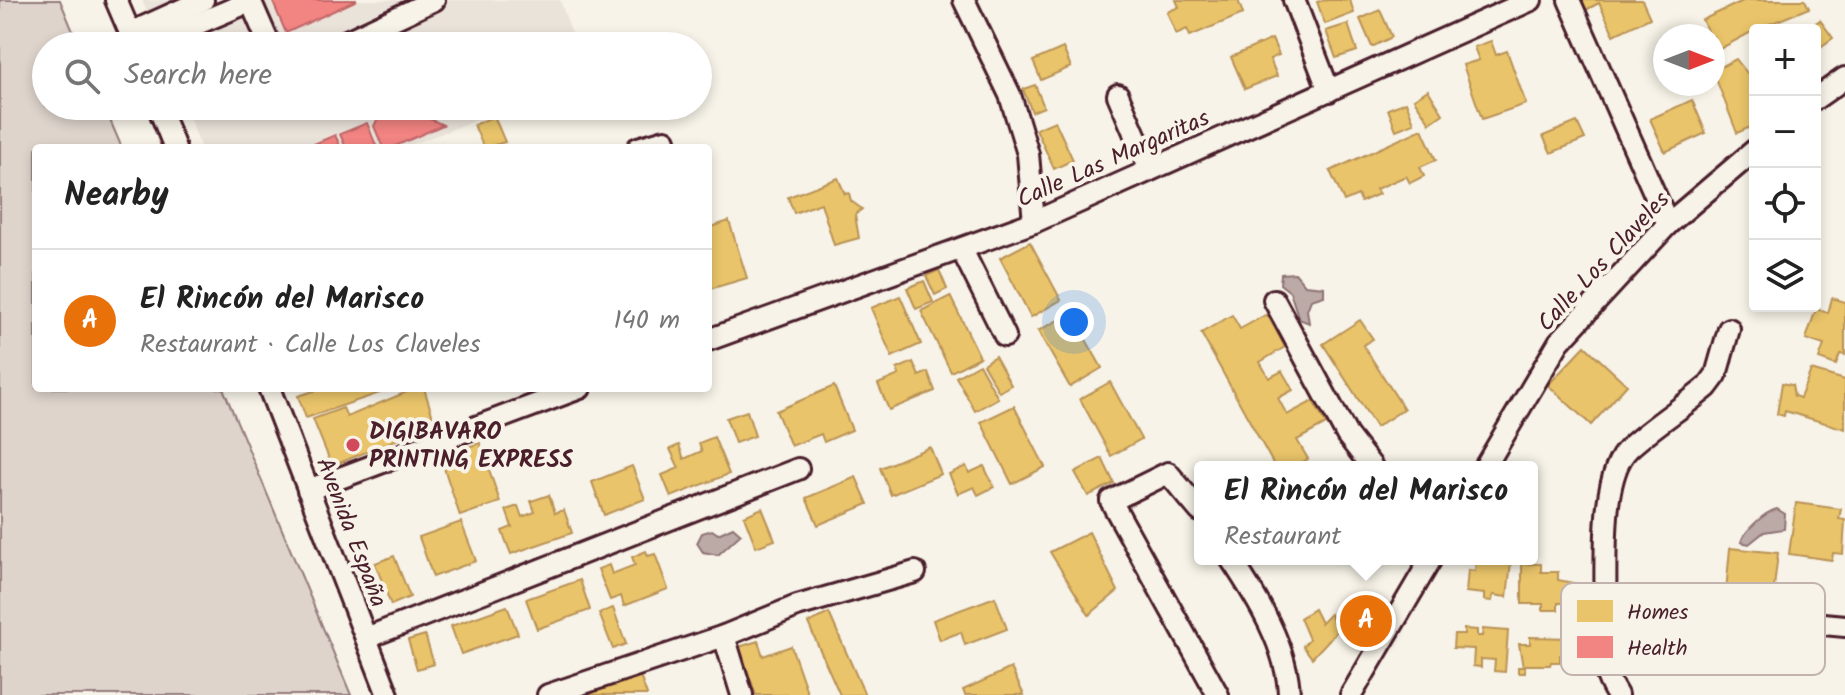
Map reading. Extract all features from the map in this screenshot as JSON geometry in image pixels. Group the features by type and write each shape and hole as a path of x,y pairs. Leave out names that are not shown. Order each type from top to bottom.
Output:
{"street":[{"path":"116,0 132,32"},
{"path":"153,32 203,0"},
{"path":"164,32 251,0 264,32"},
{"path":"964,0 1010,95 1028,154 1034,222"},
{"path":"1294,0 1329,91"},
{"name":"Calle Las Margaritas","path":"712,339 1034,222 1531,0"},
{"path":"1569,0 1668,224"},
{"path":"365,32 426,2"},
{"path":"1819,96 1845,78"},
{"path":"1118,95 1150,170"},
{"path":"164,120 173,144"},
{"path":"652,144 665,140"},
{"name":"Calle Los Claveles","path":"1489,461 1559,342 1668,224 1749,155"},
{"path":"962,250 1005,336"},
{"path":"1274,300 1347,435 1367,461"},
{"path":"1606,583 1610,492 1614,470 1627,450 1707,387 1716,375 1729,329"},
{"name":"Avenida España","path":"271,392 388,695"},
{"path":"308,490 569,392"},
{"path":"366,638 798,469"},
{"path":"1194,504 1168,473 1111,501 1218,695"},
{"path":"1235,565 1255,596 1289,676 1289,695"},
{"path":"1351,695 1427,565"},
{"path":"548,695 724,636 797,606 915,572"},
{"path":"1825,624 1845,626"},
{"path":"724,636 742,695"},
{"path":"1607,675 1617,695"}],"shaded area":[{"path":"0,0 60,0 73,32 32,32 32,120 110,120 120,144 32,144 32,392 225,392 351,695 0,695"},
{"path":"142,0 560,0 571,32 155,32"},
{"path":"190,120 477,120 414,144 199,144"},
{"path":"1295,273 1305,285 1324,287 1324,296 1311,300 1307,310 1309,323 1299,319 1290,292 1280,284 1281,274"},
{"path":"1777,509 1785,514 1784,529 1764,532 1749,544 1741,542 1756,522"},
{"path":"733,527 741,534 718,555 703,552 697,543 702,533 712,530 718,534"}],"building: Homes":[{"path":"1176,0 1238,0 1243,14 1190,36 1187,29 1176,34 1167,12 1179,7"},
{"path":"1350,0 1354,13 1325,24 1317,2"},
{"path":"1579,0 1642,0 1650,18 1614,35 1599,3 1584,11"},
{"path":"1745,0 1805,0 1809,8 1770,24 1749,24 1749,33 1725,46 1725,24 1704,24 1702,20"},
{"path":"1380,10 1392,37 1372,47 1360,19"},
{"path":"1820,20 1833,38 1821,47 1821,24 1814,24"},
{"path":"1348,24 1357,51 1336,58 1326,31"},
{"path":"1272,39 1279,55 1270,59 1277,76 1245,89 1231,57"},
{"path":"1491,41 1496,55 1507,51 1526,104 1482,119 1463,65 1479,60 1474,47"},
{"path":"1063,48 1071,67 1041,80 1033,61"},
{"path":"1736,59 1749,75 1749,128 1737,133 1723,96 1725,65"},
{"path":"1035,85 1044,107 1032,112 1023,89"},
{"path":"1428,90 1443,114 1430,123 1414,99"},
{"path":"1692,100 1706,133 1665,152 1650,119"},
{"path":"1406,102 1414,123 1396,130 1388,109"},
{"path":"496,120 505,142 482,144 474,125"},
{"path":"1055,121 1073,160 1054,169 1036,129"},
{"path":"1577,122 1585,139 1551,153 1543,136"},
{"path":"1422,129 1436,160 1420,167 1424,176 1410,183 1406,176 1376,189 1379,194 1361,202 1358,195 1344,201 1330,171"},
{"path":"838,178 845,194 849,193 851,201 862,209 855,215 859,238 834,245 821,203 794,213 788,197"},
{"path":"729,221 747,278 712,288 712,227"},
{"path":"1030,242 1061,300 1031,317 1000,258"},
{"path":"939,270 947,289 935,295 926,276"},
{"path":"924,281 933,302 916,309 907,288"},
{"path":"900,296 921,344 892,357 871,308"},
{"path":"950,296 980,357 951,372 921,311"},
{"path":"1832,298 1845,302 1845,355 1840,354 1836,365 1819,359 1824,345 1806,339 1815,312 1828,313"},
{"path":"1071,313 1102,368 1070,387 1038,331"},
{"path":"1267,314 1285,347 1260,362 1269,378 1282,371 1293,390 1278,398 1287,415 1313,401 1326,424 1297,440 1308,459 1304,461 1272,461 1201,333 1232,315 1240,329"},
{"path":"1360,320 1373,339 1363,345 1404,409 1376,427 1323,344"},
{"path":"1585,346 1627,385 1591,425 1548,385"},
{"path":"995,356 1011,385 999,392 983,364"},
{"path":"913,362 919,376 928,372 935,391 889,410 878,384 899,375 897,369"},
{"path":"979,364 998,398 975,411 956,377"},
{"path":"1811,370 1845,380 1845,429 1785,411 1784,416 1777,414 1782,383 1792,385 1794,396 1800,398"},
{"path":"1110,382 1141,439 1111,456 1080,399"},
{"path":"834,386 852,430 824,442 821,434 791,446 776,411"},
{"path":"310,392 380,393 306,418 298,396"},
{"name":"DIGIBAVARO PRINTING EXPRESS","path":"406,392 425,392 435,424 332,466 313,419 343,408 347,417"},
{"path":"1014,406 1045,467 1012,484 981,422"},
{"path":"747,411 755,436 735,443 726,418"},
{"path":"714,437 729,474 671,497 662,475 679,468 670,449 679,445 684,459 702,451 699,443"},
{"path":"480,443 500,502 460,516 440,456"},
{"path":"930,447 941,474 891,495 880,468"},
{"path":"1102,458 1114,483 1088,496 1075,472"},
{"path":"632,466 645,499 604,515 592,482"},
{"path":"966,466 969,473 984,466 994,487 978,495 974,487 958,494 949,474"},
{"path":"856,477 868,504 818,525 806,498"},
{"path":"549,495 555,513 564,510 572,533 511,554 502,531 512,527 506,510 518,506 522,517 535,512 531,501"},
{"path":"1796,503 1841,509 1839,519 1845,520 1843,554 1833,553 1832,560 1789,554"},
{"path":"762,508 775,540 756,547 744,516"},
{"path":"461,522 476,561 433,577 419,537"},
{"path":"1089,532 1118,591 1089,615 1050,552"},
{"path":"1730,548 1778,553 1775,583 1727,583"},
{"path":"646,551 648,556 655,554 668,589 624,606 621,596 610,600 598,569 609,565 612,574 635,565 632,557"},
{"path":"394,556 410,597 391,605 375,563"},
{"path":"1541,564 1541,572 1558,572 1558,580 1573,583 1561,583 1558,610 1543,610 1543,604 1522,604 1522,565"},
{"path":"1476,565 1511,565 1507,597 1493,595 1492,601 1484,600 1484,594 1466,592 1468,570 1475,571"},
{"path":"580,580 590,610 537,629 526,599"},
{"path":"995,597 1007,629 965,645 961,632 940,640 933,620"},
{"path":"507,606 518,634 461,654 451,626"},
{"path":"613,608 626,644 613,649 599,613"},
{"path":"1314,609 1321,623 1330,614 1338,630 1312,658 1303,646 1309,639 1300,618"},
{"path":"829,613 865,695 840,695 808,623"},
{"path":"1464,629 1477,630 1477,636 1482,636 1483,629 1508,631 1505,672 1494,671 1495,660 1481,659 1481,667 1473,666 1474,649 1453,648 1454,634 1464,634"},
{"path":"425,635 434,664 417,669 408,640"},
{"path":"1530,637 1561,638 1560,662 1525,665 1525,673 1518,673 1518,667 1523,667 1519,644 1530,644"},
{"path":"758,641 763,656 791,646 808,695 756,695 739,647"},
{"path":"637,668 647,695 564,695"},
{"path":"1011,668 1024,695 965,695 963,690"}],"building: Health":[{"path":"272,0 357,0 288,32"},
{"path":"377,120 432,120 443,125 400,144 381,144 374,126"},
{"path":"367,123 375,144 344,144 340,134"},
{"path":"335,135 339,144 314,144"}],"place":[{"name":"DIGIBAVARO PRINTING EXPRESS","path":"353,445"},
{"name":"El Rincón del Marisco","path":"1366,621"}]}
